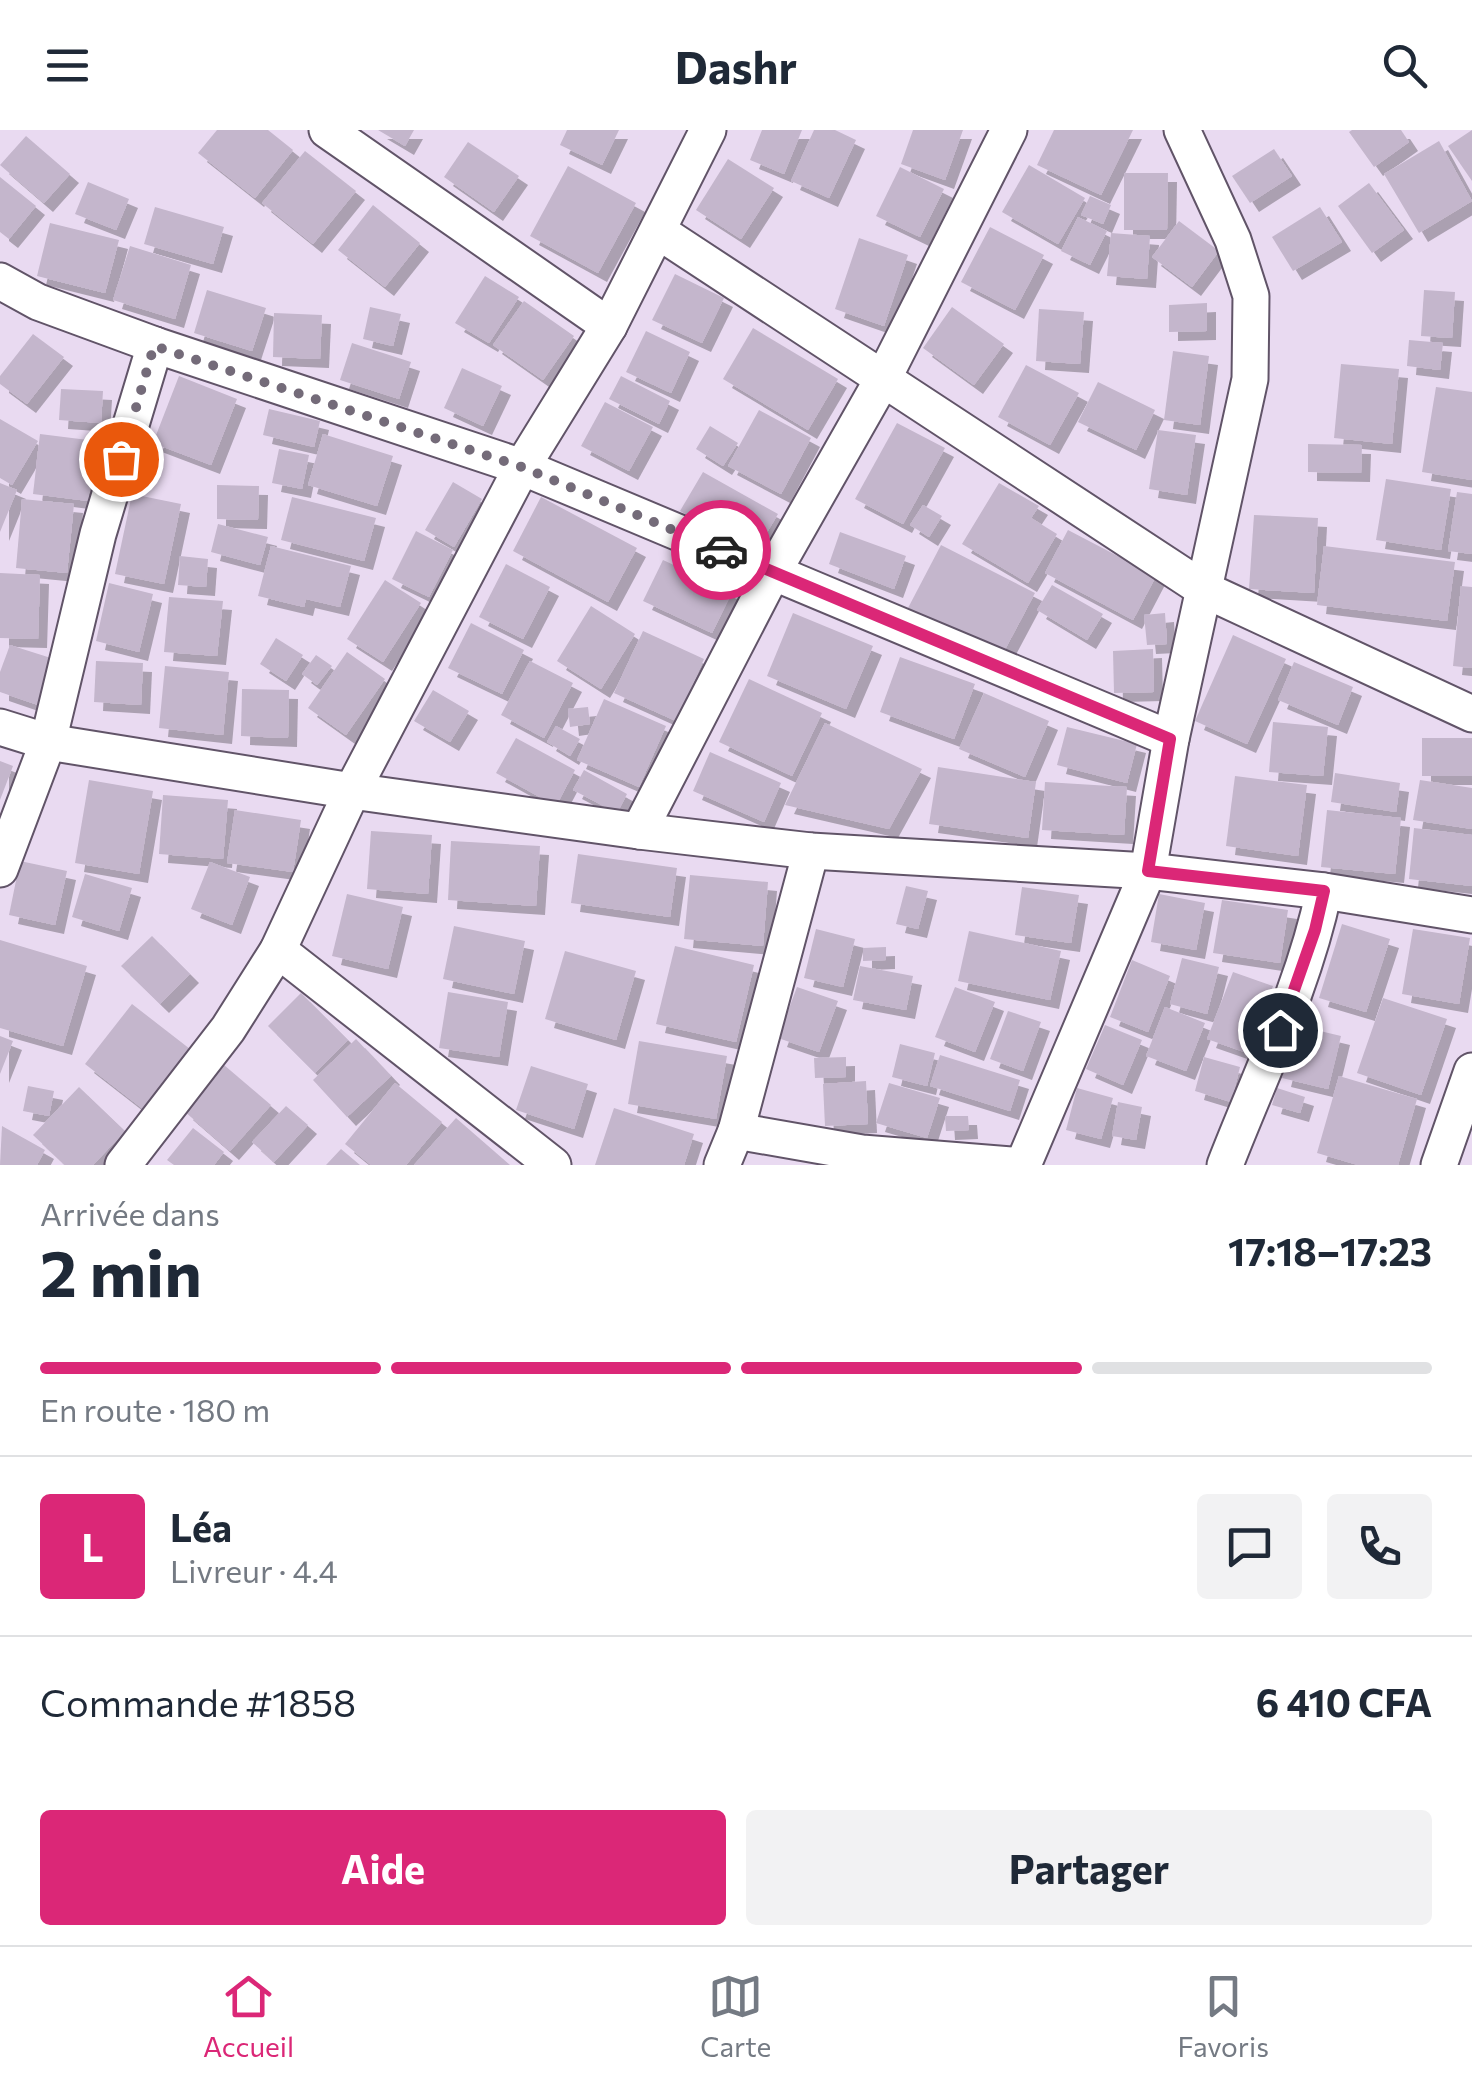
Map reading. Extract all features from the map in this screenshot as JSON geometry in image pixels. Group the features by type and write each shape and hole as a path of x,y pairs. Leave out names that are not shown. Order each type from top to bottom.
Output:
{"street":[{"path":"327,130 610,326"},
{"path":"134,1161 228,1030 278,950 352,792 522,467 610,326 708,130"},
{"path":"639,831 773,572 884,377 1009,130"},
{"path":"1023,1165 1148,871 1170,739 1250,379 1251,296 1233,240 1182,130"},
{"path":"658,232 1204,590 1472,714"},
{"path":"0,281 38,302 154,346 522,467 1170,739"},
{"path":"0,869 48,742 98,534 154,346"},
{"path":"0,727 48,742 352,792 639,831 810,851 1148,871 1324,891 1472,914"},
{"path":"722,1165 736,1131 810,851"},
{"path":"1225,1165 1294,992 1324,891"},
{"path":"278,950 554,1165"},
{"path":"1438,1165 1472,1071"},
{"path":"736,1131 862,1153 1011,1165"}],"building":[{"path":"217,130 268,130 293,150 255,198 198,153"},
{"path":"378,130 414,130 405,146"},
{"path":"567,130 619,130 602,165 560,145"},
{"path":"762,130 802,130 784,174 750,160"},
{"path":"814,130 835,130 856,140 829,198 791,181"},
{"path":"913,130 963,130 945,180 901,164"},
{"path":"1054,130 1133,130 1101,195 1037,165"},
{"path":"1401,130 1409,142 1374,167 1349,132"},
{"path":"1472,130 1472,181 1448,146"},
{"path":"26,136 70,174 44,203 0,165"},
{"path":"1439,141 1472,201 1419,233 1384,174"},
{"path":"468,142 519,176 494,212 444,177"},
{"path":"1274,149 1292,176 1250,203 1232,176"},
{"path":"305,151 356,191 313,244 262,203"},
{"path":"728,159 774,188 741,239 696,210"},
{"path":"1029,165 1085,198 1058,244 1002,212"},
{"path":"568,166 636,203 598,273 530,236"},
{"path":"900,167 944,189 920,237 876,216"},
{"path":"1124,173 1168,173 1167,230 1124,230"},
{"path":"0,177 36,206 9,239 0,232"},
{"path":"88,182 129,199 116,230 75,214"},
{"path":"1369,183 1404,230 1372,253 1338,206"},
{"path":"1090,196 1111,205 1103,224 1081,215"},
{"path":"373,205 420,243 385,287 338,250"},
{"path":"155,207 224,227 213,264 144,244"},
{"path":"1320,207 1342,242 1293,271 1272,237"},
{"path":"1078,217 1107,231 1090,265 1061,251"},
{"path":"1179,221 1219,251 1192,287 1152,257"},
{"path":"50,223 119,240 105,293 37,276"},
{"path":"990,227 1044,255 1015,310 961,282"},
{"path":"1111,233 1150,236 1147,279 1107,276"},
{"path":"859,238 908,255 884,326 835,309"},
{"path":"130,246 191,265 175,319 113,300"},
{"path":"675,274 724,298 702,343 652,320"},
{"path":"485,276 519,297 489,343 455,323"},
{"path":"207,290 266,308 252,351 194,333"},
{"path":"1424,290 1455,292 1452,338 1421,336"},
{"path":"524,301 574,336 543,380 493,345"},
{"path":"1207,303 1207,331 1169,332 1169,305"},
{"path":"370,307 401,314 393,346 363,339"},
{"path":"952,307 1004,344 974,385 923,348"},
{"path":"1039,309 1084,312 1080,364 1036,361"},
{"path":"274,313 322,315 320,359 273,357"},
{"path":"753,328 838,379 808,430 723,379"},
{"path":"646,331 690,352 671,393 626,372"},
{"path":"33,334 64,357 27,404 0,384 0,376"},
{"path":"1409,340 1443,343 1440,370 1407,366"},
{"path":"352,343 411,362 399,399 340,380"},
{"path":"1173,351 1209,356 1200,425 1164,420"},
{"path":"1341,364 1399,369 1392,444 1334,438"},
{"path":"1026,365 1079,393 1050,445 998,417"},
{"path":"462,368 502,386 483,426 444,408"},
{"path":"179,376 237,399 211,465 153,443"},
{"path":"621,376 670,401 659,424 609,399"},
{"path":"1098,382 1155,410 1136,450 1078,422"},
{"path":"1436,387 1472,392 1472,480 1422,472"},
{"path":"61,389 103,391 101,423 59,420"},
{"path":"605,402 653,427 629,471 581,446"},
{"path":"269,409 320,421 314,447 263,435"},
{"path":"759,410 811,438 781,494 728,466"},
{"path":"0,419 38,441 12,485 0,478"},
{"path":"897,423 945,448 903,524 855,499"},
{"path":"710,426 738,443 723,466 696,449"},
{"path":"1158,430 1196,435 1187,495 1149,489"},
{"path":"40,434 96,441 88,501 33,494"},
{"path":"323,434 393,456 377,506 308,485"},
{"path":"1308,444 1362,445 1361,473 1308,472"},
{"path":"279,449 309,455 302,489 272,483"},
{"path":"703,472 778,514 754,554 680,511"},
{"path":"1386,479 1451,489 1441,550 1376,540"},
{"path":"453,482 482,499 454,547 425,530"},
{"path":"0,483 17,490 0,532"},
{"path":"999,483 1039,506 1031,518 1057,534 1028,583 962,544"},
{"path":"217,485 259,486 258,520 217,519"},
{"path":"1457,492 1472,494 1472,554 1448,551"},
{"path":"132,494 181,504 164,584 115,574"},
{"path":"292,497 376,518 364,561 281,540"},
{"path":"541,497 637,548 608,602 513,551"},
{"path":"22,499 74,504 67,573 16,568"},
{"path":"923,505 942,516 929,537 910,525"},
{"path":"1254,515 1318,518 1314,593 1249,589"},
{"path":"218,524 268,537 260,565 211,552"},
{"path":"1068,530 1156,576 1133,620 1045,573"},
{"path":"416,531 453,550 429,597 392,579"},
{"path":"840,532 906,556 894,589 829,564"},
{"path":"941,545 1035,593 1002,655 908,608"},
{"path":"271,546 351,566 340,607 306,599 304,607 258,596"},
{"path":"1324,546 1455,562 1447,621 1317,605"},
{"path":"180,556 208,559 206,587 178,585"},
{"path":"663,560 732,592 712,633 643,601"},
{"path":"506,564 550,587 523,639 479,617"},
{"path":"0,573 40,575 38,639 0,638"},
{"path":"385,580 421,603 383,662 347,639"},
{"path":"109,583 153,594 139,652 96,641"},
{"path":"1052,585 1103,614 1087,640 1037,610"},
{"path":"1461,586 1472,587 1472,668 1453,666"},
{"path":"169,597 223,601 217,656 164,652"},
{"path":"591,606 635,634 601,689 557,661"},
{"path":"793,613 873,646 846,709 767,676"},
{"path":"1165,613 1167,644 1147,645 1144,615"},
{"path":"471,623 524,650 502,694 448,668"},
{"path":"643,631 704,659 676,721 614,693"},
{"path":"1233,635 1286,659 1247,744 1195,721"},
{"path":"276,638 303,655 286,681 260,664"},
{"path":"10,645 54,659 38,705 0,692 0,672"},
{"path":"1153,649 1154,692 1114,693 1113,651"},
{"path":"347,652 385,679 346,735 308,708"},
{"path":"316,655 332,666 317,685 302,674"},
{"path":"900,657 975,684 954,739 880,712"},
{"path":"96,661 143,663 141,705 94,702"},
{"path":"530,661 573,683 544,738 501,715"},
{"path":"1294,662 1353,687 1338,725 1278,700"},
{"path":"165,666 229,672 223,735 159,728"},
{"path":"749,679 822,713 792,776 719,742"},
{"path":"242,689 289,690 288,738 241,736"},
{"path":"433,690 469,711 450,742 414,721"},
{"path":"984,693 1049,721 1025,777 959,749"},
{"path":"604,699 666,726 639,787 577,760"},
{"path":"588,707 590,724 570,727 568,709"},
{"path":"1273,722 1328,727 1323,776 1269,772"},
{"path":"825,723 922,769 889,829 785,805"},
{"path":"556,726 580,739 570,756 547,742"},
{"path":"1067,727 1137,744 1127,783 1057,765"},
{"path":"516,738 575,770 556,806 496,773"},
{"path":"1422,738 1472,738 1472,776 1422,776"},
{"path":"710,752 781,783 764,822 693,791"},
{"path":"0,761 13,766 0,800"},
{"path":"938,767 1036,782 1028,838 929,824"},
{"path":"584,770 627,794 617,813 573,790"},
{"path":"1335,773 1400,783 1396,812 1331,802"},
{"path":"1235,776 1307,785 1298,856 1226,846"},
{"path":"89,780 153,791 139,874 75,863"},
{"path":"1420,780 1472,788 1472,829 1413,820"},
{"path":"1045,782 1127,787 1124,835 1042,830"},
{"path":"163,795 228,800 223,859 159,854"},
{"path":"235,810 301,820 293,872 227,863"},
{"path":"1327,810 1401,818 1395,874 1321,867"},
{"path":"1414,828 1472,835 1472,886 1409,879"},
{"path":"371,831 432,835 428,894 367,889"},
{"path":"451,841 540,846 536,906 448,900"},
{"path":"578,854 677,868 670,917 571,903"},
{"path":"20,861 67,871 55,925 9,915"},
{"path":"210,862 250,877 232,925 191,909"},
{"path":"85,874 132,888 119,931 72,917"},
{"path":"690,875 768,882 763,946 684,939"},
{"path":"906,886 928,891 918,929 896,924"},
{"path":"1022,887 1079,895 1071,943 1015,935"},
{"path":"347,894 403,907 388,969 332,956"},
{"path":"1159,894 1205,903 1196,950 1151,942"},
{"path":"1222,900 1288,910 1280,963 1213,953"},
{"path":"1342,924 1390,939 1366,1012 1319,998"},
{"path":"454,926 525,941 514,994 443,979"},
{"path":"816,929 855,939 843,987 804,978"},
{"path":"1413,929 1470,938 1459,1004 1402,994"},
{"path":"969,931 1061,951 1050,1000 958,981"},
{"path":"152,936 190,974 160,1004 121,966"},
{"path":"0,940 87,966 63,1046 0,1028"},
{"path":"675,946 754,965 736,1042 656,1024"},
{"path":"886,947 886,960 863,961 863,948"},
{"path":"565,951 636,971 616,1040 545,1019"},
{"path":"1182,958 1219,967 1207,1014 1170,1004"},
{"path":"1132,960 1170,976 1148,1032 1110,1017"},
{"path":"860,966 913,976 906,1010 853,1000"},
{"path":"1233,972 1273,986 1247,1053 1207,1039"},
{"path":"797,987 838,1001 819,1052 778,1038"},
{"path":"955,987 995,1002 975,1052 935,1037"},
{"path":"448,992 508,1002 499,1057 439,1048"},
{"path":"301,993 348,1040 315,1073 268,1026"},
{"path":"1383,998 1447,1019 1421,1095 1357,1073"},
{"path":"132,1004 190,1049 143,1109 85,1064"},
{"path":"1165,1007 1205,1023 1186,1071 1146,1056"},
{"path":"1008,1011 1041,1022 1023,1071 990,1059"},
{"path":"1105,1025 1142,1040 1123,1085 1086,1069"},
{"path":"1295,1025 1341,1036 1328,1089 1282,1078"},
{"path":"0,1036 13,1041 0,1074"},
{"path":"356,1039 391,1076 347,1117 313,1080"},
{"path":"639,1041 727,1056 716,1119 628,1104"},
{"path":"900,1044 935,1053 927,1086 892,1077"},
{"path":"940,1055 1020,1080 1010,1111 930,1086"},
{"path":"846,1057 846,1077 815,1078 814,1058"},
{"path":"1204,1057 1240,1067 1231,1102 1195,1091"},
{"path":"224,1065 271,1105 230,1151 184,1111"},
{"path":"531,1066 588,1084 574,1129 516,1110"},
{"path":"1339,1076 1417,1099 1398,1165 1358,1165 1317,1153"},
{"path":"866,1081 868,1124 825,1126 823,1084"},
{"path":"395,1083 442,1122 406,1165 371,1165 345,1144"},
{"path":"889,1083 940,1098 927,1138 876,1123"},
{"path":"28,1086 54,1091 49,1116 23,1111"},
{"path":"79,1087 125,1131 93,1165 65,1165 33,1135"},
{"path":"1077,1088 1113,1098 1101,1139 1066,1130"},
{"path":"1277,1088 1305,1097 1300,1113 1272,1105"},
{"path":"1118,1102 1142,1107 1136,1140 1112,1136"},
{"path":"286,1106 308,1125 274,1162 252,1142"},
{"path":"614,1108 694,1134 684,1165 595,1165"},
{"path":"945,1116 968,1116 969,1130 946,1131"},
{"path":"456,1118 510,1165 414,1165"},
{"path":"2,1126 45,1150 37,1165 0,1165"},
{"path":"193,1128 224,1152 214,1165 174,1165 167,1160"},
{"path":"341,1149 360,1165 326,1165"}],"way so far":[{"path":"121,459 154,346 522,467 721,550"}],"route":[{"path":"721,550 1170,739 1148,871 1324,891 1315,930 1280,1030"}]}
